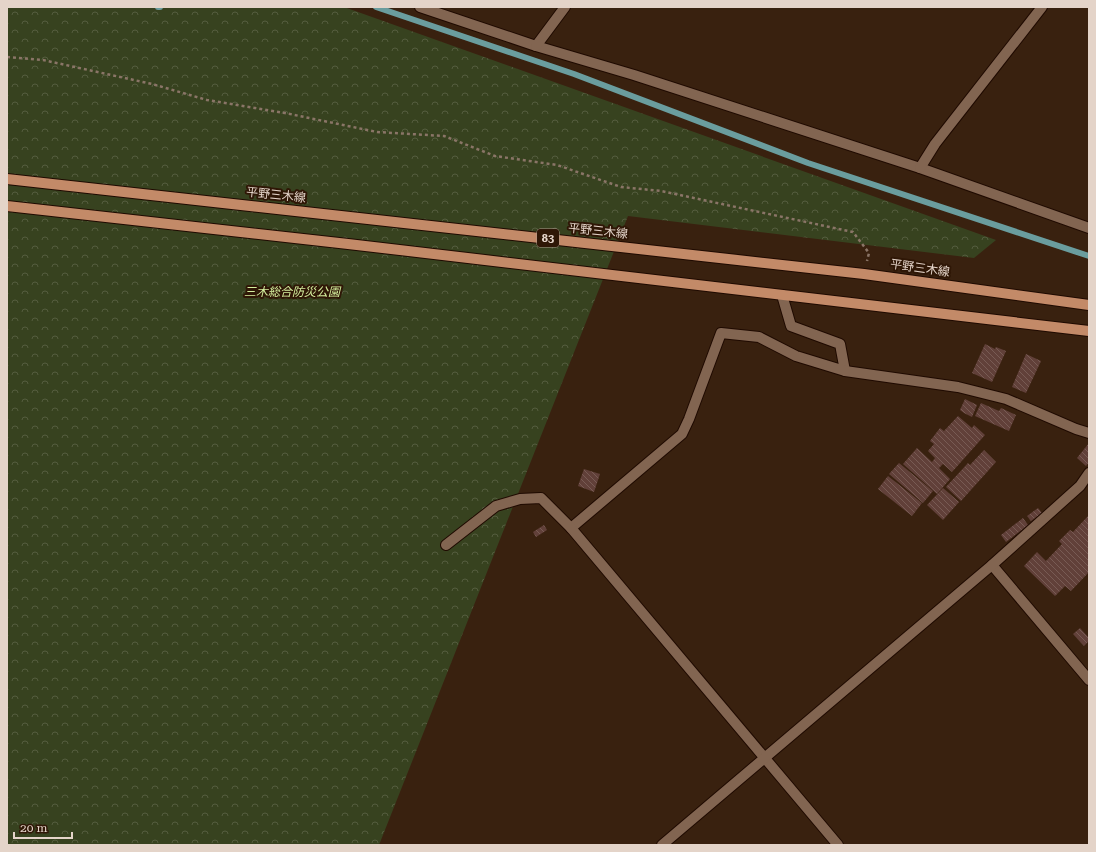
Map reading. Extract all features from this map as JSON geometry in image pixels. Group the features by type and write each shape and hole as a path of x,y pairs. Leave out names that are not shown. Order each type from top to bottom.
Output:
{"main road":[{"name":"平野三木線","path":"7,179 864,274 1089,305"},
{"path":"7,206 200,227 1089,332"}],"street":[{"path":"420,7 536,46 634,75 920,168 1089,228"},
{"path":"536,46 565,7"},
{"path":"920,168 935,144 1042,7"},
{"path":"782,295 791,326 840,344 845,371"},
{"path":"571,528 682,434 721,333 760,337 796,356 845,371 958,387 1006,399 1076,429 1089,433"},
{"path":"662,845 992,565 1080,486 1089,473"},
{"path":"446,545 496,506 520,499 541,498 571,528 838,845"},
{"path":"992,565 1089,680"}],"path":[{"path":"7,57 43,60 152,84 207,100 285,113 377,132 444,136 495,156 557,165 621,187 661,191 853,232 869,253 864,274"}],"green space":[{"name":"三木総合防災公園","path":"7,7 344,7 996,240 974,258 628,216 379,845 7,845"}],"building":[{"path":"985,344 995,349 996,347 1006,351 992,382 972,373"},
{"path":"1026,354 1041,361 1026,393 1012,387"},
{"path":"965,399 977,405 972,417 960,410"},
{"path":"981,403 999,411 1001,408 1016,415 1009,431 975,416"},
{"path":"958,416 972,428 974,425 985,435 952,472 943,464 939,468 950,479 937,494 903,464 917,448 932,462 935,458 928,451 934,444 930,441 940,428 944,431"},
{"path":"1089,443 1089,462 1086,466 1077,458"},
{"path":"984,450 996,462 961,501 946,487 968,463 970,465"},
{"path":"899,463 933,491 923,503 889,474"},
{"path":"584,469 600,474 594,492 578,486"},
{"path":"888,476 922,503 912,516 878,489"},
{"path":"943,488 959,502 943,520 927,505"},
{"path":"1038,508 1042,513 1031,521 1027,516"},
{"path":"1089,515 1089,572 1071,591 1065,586 1055,596 1024,566 1037,552 1046,561 1062,544 1059,541 1070,530 1073,532"},
{"path":"1023,518 1028,525 1006,542 1001,535"},
{"path":"544,525 547,530 536,537 533,532"},
{"path":"1080,628 1089,638 1089,641 1084,646 1073,634"}],"waterway":[{"path":"376,7 574,74 808,163 1089,256"}]}
